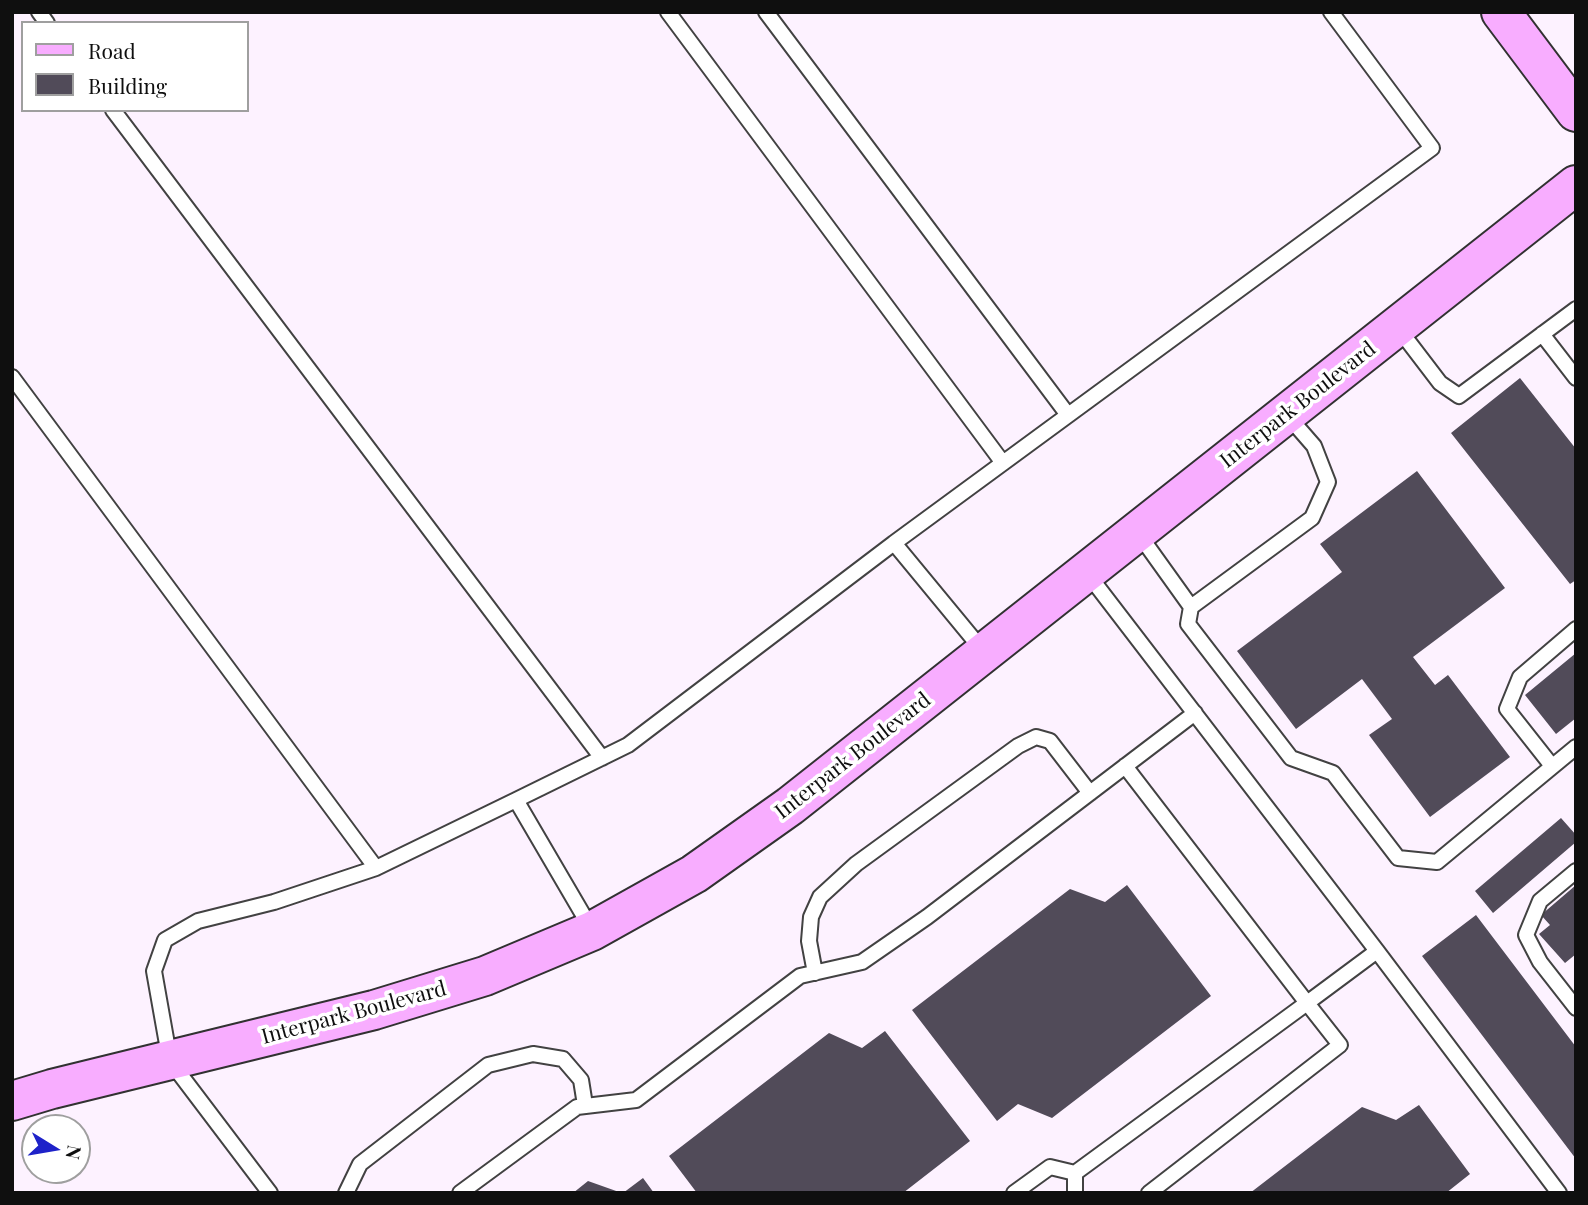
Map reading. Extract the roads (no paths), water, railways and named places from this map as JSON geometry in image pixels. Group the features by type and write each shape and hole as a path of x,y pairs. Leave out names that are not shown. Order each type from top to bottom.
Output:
{"street":[{"path":"1501,12 1576,112"},
{"name":"Interpark Boulevard","path":"12,1101 374,1010 485,976 592,931 694,874 790,806 1576,186"}],"lane":[{"path":"668,12 1003,463"},
{"path":"766,12 1068,415"},
{"path":"270,1193 170,1060 154,971 165,940 198,921 274,902 376,868 628,746 894,543 1432,148 1331,12"},
{"path":"115,112 602,758"},
{"path":"1397,327 1440,383 1459,396 1576,309"},
{"path":"1542,334 1576,378"},
{"path":"12,377 376,868"},
{"path":"1286,414 1314,446 1328,482 1312,518 1192,607 1188,624 1291,758 1333,773 1398,858 1437,862 1576,747"},
{"path":"1137,532 1192,607"},
{"path":"894,543 985,653"},
{"path":"1086,572 1559,1193"},
{"path":"1552,766 1507,709 1520,677 1576,629"},
{"path":"460,1193 577,1107 636,1100 800,976 862,962 927,918 1195,713"},
{"path":"815,972 809,941 811,917 820,897 856,864 1018,746 1035,737 1049,741 1090,793"},
{"path":"1125,766 1340,1045 1149,1193"},
{"path":"516,800 592,931"},
{"path":"1576,871 1540,901 1526,935 1540,962 1576,1008"},
{"path":"1014,1193 1050,1167 1075,1173 1377,951"},
{"path":"346,1193 360,1164 488,1065 533,1054 563,1059 582,1080 586,1105"},
{"path":"1075,1173 1075,1193"}]}
